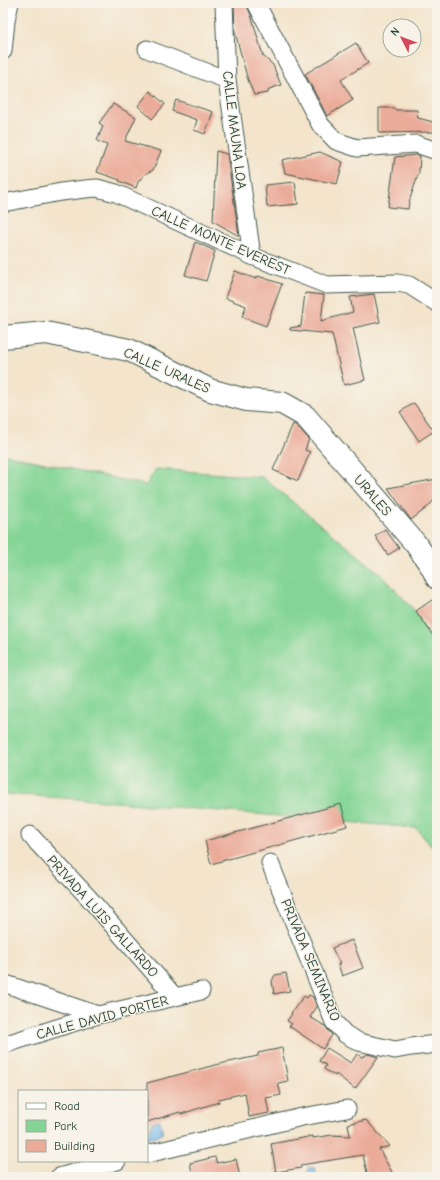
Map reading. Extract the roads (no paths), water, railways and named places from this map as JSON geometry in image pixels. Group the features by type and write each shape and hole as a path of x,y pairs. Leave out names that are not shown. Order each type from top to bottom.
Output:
{"street":[{"path":"3,51 5,23 10,3"},
{"name":"CALLE MAUNA LOA","path":"224,3 228,80 252,256"},
{"path":"256,3 320,124 336,141 356,148 416,144 437,151"},
{"path":"147,49 228,80"},
{"name":"CALLE MONTE EVEREST","path":"3,203 61,192 96,188 116,193 252,256 327,285 397,283 409,286 422,292 437,303"},
{"name":"CALLE URALES","path":"3,337 46,333 129,350 210,390 246,400 282,404 305,416"},
{"name":"URALES","path":"305,416 415,543 432,567 437,578"},
{"name":"PRIVADA LUIS GALLARDO","path":"30,835 88,896 175,997"},
{"name":"PRIVADA SEMINARIO","path":"270,863 334,1022 345,1034 360,1042 395,1050 437,1044"},
{"path":"3,983 98,1015"},
{"name":"CALLE DAVID PORTER","path":"3,1045 98,1015 201,991"},
{"path":"148,1154 302,1117 347,1109"},
{"path":"59,1177 112,1162"}],"water":[{"path":"160,1120 163,1134 148,1138 152,1122"},
{"path":"309,1167 315,1168 317,1177 301,1177 302,1175 308,1173"}]}
